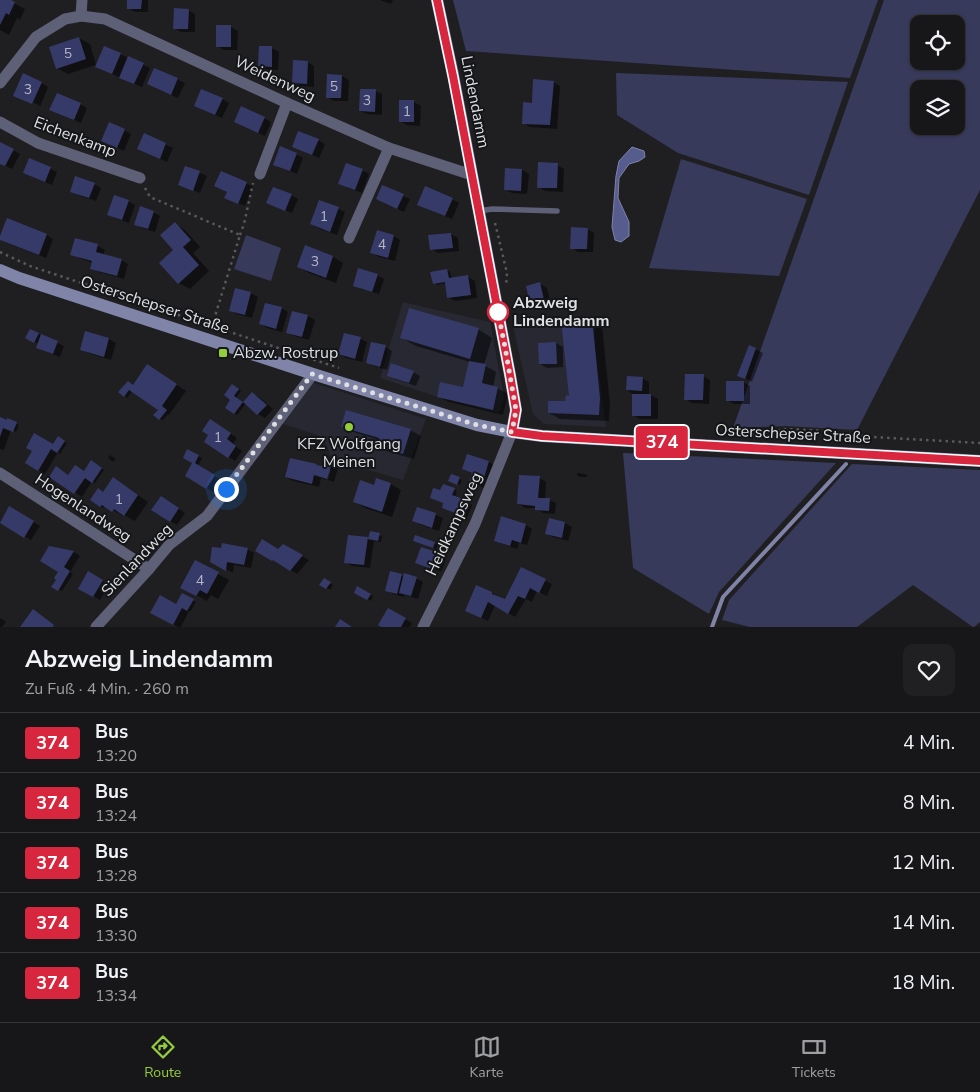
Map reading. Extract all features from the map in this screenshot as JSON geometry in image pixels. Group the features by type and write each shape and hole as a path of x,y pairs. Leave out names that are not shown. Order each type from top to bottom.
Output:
{"main road":[{"name":"Lindendamm","path":"437,0 452,67 516,410 512,432"},
{"name":"Osterschepser Straße","path":"0,270 19,278 312,374 477,425 512,432 552,436 980,461"}],"street":[{"path":"0,83 36,37 65,19 81,16 82,0"},
{"name":"Weidenweg","path":"81,16 105,19 286,103 389,148 472,175"},
{"path":"260,174 286,103"},
{"name":"Eichenkamp","path":"0,122 38,143 140,178"},
{"path":"349,238 389,148"},
{"name":"Sienlandweg","path":"96,627 169,545 207,516 312,374"},
{"name":"Heidkampsweg","path":"423,627 475,524 512,432"},
{"name":"Hogenlandweg","path":"0,473 149,569"}],"lane":[{"path":"479,211 492,209 557,211"}],"path":[{"path":"212,326 244,224 253,184 260,174"},
{"path":"140,178 150,197 240,235"},
{"path":"0,252 30,266 347,371"},
{"path":"743,435 786,428 872,437 980,443"}],"shaded area":[{"path":"453,0 878,0 850,78 466,51"},
{"path":"884,0 980,0 980,190 857,430 785,426 733,428"},
{"path":"616,73 848,82 809,195 678,153 617,115"},
{"path":"632,147 644,151 645,157 629,164 619,178 618,198 629,222 629,236 621,242 615,240 612,227 616,176 619,161"},
{"path":"681,159 807,199 779,276 649,268"},
{"path":"246,235 281,248 271,281 234,269"},
{"path":"403,302 490,322 504,397 499,413 435,396 380,378"},
{"path":"594,316 595,347 606,427 544,424 533,414 512,322"},
{"path":"311,382 426,419 403,480 332,459 323,437 280,423"},
{"path":"623,453 836,463 719,592 709,614 633,568"},
{"path":"852,464 980,470 980,622 974,627 913,585 857,627 750,627 722,620 729,600"}],"building":[{"path":"0,0 15,2 9,15 6,13 0,25"},
{"path":"127,0 142,0 141,9 127,9"},
{"path":"174,8 189,9 188,29 173,29"},
{"path":"216,25 231,25 231,47 216,47"},
{"path":"79,37 86,59 56,69 49,47"},
{"path":"104,46 121,53 112,74 95,67"},
{"path":"259,46 272,46 272,67 258,66"},
{"path":"128,56 144,63 134,84 119,78"},
{"path":"293,60 308,61 307,84 292,83"},
{"path":"154,68 178,78 171,95 147,84"},
{"path":"23,73 42,82 32,104 13,96"},
{"path":"327,74 342,75 341,98 326,98"},
{"path":"533,79 554,81 550,125 522,124 523,102 532,103"},
{"path":"201,89 223,98 215,115 194,106"},
{"path":"360,89 376,89 375,112 359,111"},
{"path":"57,93 81,103 74,120 49,110"},
{"path":"399,100 414,100 414,122 399,122"},
{"path":"241,106 265,117 258,133 234,122"},
{"path":"109,122 125,129 117,148 101,141"},
{"path":"298,131 319,139 312,155 292,147"},
{"path":"144,133 166,143 160,159 137,149"},
{"path":"0,142 14,149 5,166 0,164"},
{"path":"280,146 297,153 290,171 273,165"},
{"path":"29,158 51,167 45,182 23,173"},
{"path":"538,162 558,163 557,188 537,188"},
{"path":"346,163 363,169 355,190 338,184"},
{"path":"185,166 200,171 193,191 178,185"},
{"path":"505,168 522,169 521,191 504,190"},
{"path":"221,171 247,182 238,204 224,198 227,192 214,186"},
{"path":"75,176 95,183 89,198 70,192"},
{"path":"382,185 404,194 397,209 376,199"},
{"path":"425,186 453,198 445,216 417,205"},
{"path":"273,187 292,194 285,211 266,203"},
{"path":"114,195 129,200 122,220 107,215"},
{"path":"319,200 339,207 330,232 310,224"},
{"path":"140,206 154,211 148,229 134,225"},
{"path":"7,218 47,234 39,255 0,240"},
{"path":"175,222 191,240 183,247 199,265 178,284 159,263 173,250 160,235"},
{"path":"571,227 588,228 587,249 570,249"},
{"path":"377,230 394,235 388,258 370,253"},
{"path":"451,233 453,248 430,250 428,235"},
{"path":"75,238 98,244 96,252 122,259 117,276 90,269 92,261 70,255"},
{"path":"305,245 333,256 326,278 297,267"},
{"path":"358,268 378,274 372,292 353,286"},
{"path":"447,269 449,278 468,275 471,295 447,298 445,282 433,284 430,272"},
{"path":"540,282 544,300 530,304 526,286"},
{"path":"235,288 251,292 245,315 229,311"},
{"path":"265,303 282,307 276,329 259,324"},
{"path":"409,308 479,328 470,359 400,338"},
{"path":"292,311 308,315 302,337 286,333"},
{"path":"592,317 600,398 599,415 548,413 548,401 565,401 566,395 569,396 561,320"},
{"path":"30,329 39,333 34,343 25,338"},
{"path":"85,331 109,338 104,357 80,350"},
{"path":"344,333 361,337 355,359 338,354"},
{"path":"41,334 58,341 53,354 36,348"},
{"path":"371,342 386,345 380,367 366,363"},
{"path":"556,342 557,364 539,364 538,343"},
{"path":"749,345 756,348 745,379 737,376"},
{"path":"469,361 486,364 482,383 498,387 493,410 437,397 440,382 463,387"},
{"path":"391,363 414,371 409,383 387,376"},
{"path":"147,364 177,384 162,406 167,410 159,420 153,415 158,410 129,390 124,397 118,392 128,381 133,385"},
{"path":"685,374 704,374 703,400 684,400"},
{"path":"627,376 643,377 642,391 626,390"},
{"path":"726,381 744,381 744,401 726,401"},
{"path":"232,384 239,389 234,396 243,402 234,414 225,408 230,400 224,395"},
{"path":"252,392 267,405 257,415 243,402"},
{"path":"632,394 651,394 651,416 632,416"},
{"path":"346,410 411,429 403,454 377,447 379,438 341,427"},
{"path":"0,417 17,422 13,432 3,428 0,437"},
{"path":"210,419 231,433 227,439 236,446 228,458 204,442 208,435 202,431"},
{"path":"34,433 53,444 58,436 65,441 57,453 51,449 38,471 25,463 32,451 26,448"},
{"path":"187,449 199,455 195,463 215,475 206,489 185,476 192,463 183,458"},
{"path":"467,454 489,461 484,478 482,477 479,486 469,482 472,473 462,469"},
{"path":"290,458 322,466 324,461 332,463 327,479 314,475 312,484 285,477"},
{"path":"91,460 102,468 92,483 85,478 74,494 49,477 56,466 68,475 75,465 84,471"},
{"path":"451,474 460,477 457,485 448,481"},
{"path":"519,475 540,476 538,498 550,498 549,511 535,510 535,506 517,504"},
{"path":"113,477 138,495 124,516 114,509 112,512 102,505 100,507 90,500 98,488 103,492"},
{"path":"376,478 391,483 382,512 353,502 360,480 374,485"},
{"path":"443,484 455,488 452,495 466,500 460,515 442,508 443,503 430,498 433,488 440,490"},
{"path":"161,496 179,508 170,522 151,510"},
{"path":"9,506 34,521 24,538 0,523"},
{"path":"417,507 436,513 432,528 412,521"},
{"path":"501,516 526,524 521,543 512,540 510,546 494,541"},
{"path":"549,518 565,522 562,538 545,534"},
{"path":"370,531 380,533 378,541 368,539"},
{"path":"348,535 368,537 364,565 344,563"},
{"path":"415,535 435,542 433,548 413,541"},
{"path":"262,539 278,549 283,544 303,555 290,571 255,551"},
{"path":"222,543 248,548 244,565 227,562 226,571 210,562 212,547 221,548"},
{"path":"49,546 74,551 64,567 70,571 58,591 51,587 56,580 54,578 58,572 40,561"},
{"path":"421,547 440,553 435,570 415,563"},
{"path":"195,560 219,572 207,594 200,590 196,596 180,588"},
{"path":"521,567 546,579 539,593 530,588 525,599 518,596 508,614 488,602 481,618 465,611 476,585 505,599"},
{"path":"88,571 103,580 93,597 78,589"},
{"path":"390,571 402,574 397,594 385,591"},
{"path":"404,573 417,577 411,596 399,593"},
{"path":"324,578 331,582 326,589 319,585"},
{"path":"357,586 371,594 367,600 354,593"},
{"path":"182,593 194,599 187,611 182,608 173,625 150,613 160,595 176,604"},
{"path":"388,608 406,618 401,627 381,627 378,625"},
{"path":"33,609 54,625 53,627 20,627"},
{"path":"340,619 352,627 335,627"}],"waterway":[{"path":"712,627 723,597 846,464"}],"bus line":[{"name":"374","path":"437,0 510,375 516,410 512,432 542,436 980,461"}],"place":[{"name":"Abzweig Lindendamm","path":"498,312"},
{"name":"Abzw. Rostrup","path":"223,353"},
{"name":"KFZ Wolfgang Meinen","path":"349,427"}],"route":[{"path":"226,489 312,374 477,425 512,432 516,410 498,312"}]}
